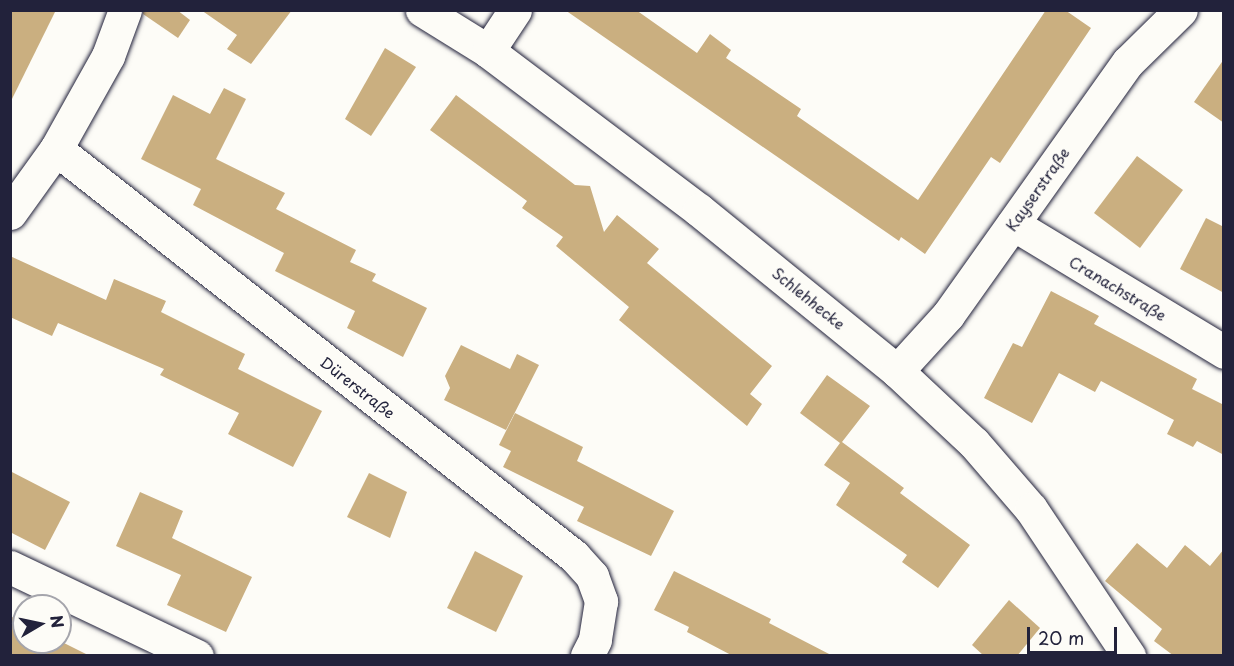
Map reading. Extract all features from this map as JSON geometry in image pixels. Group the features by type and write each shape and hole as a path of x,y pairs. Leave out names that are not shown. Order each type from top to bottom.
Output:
{"street":[{"path":"10,213 56,149 108,56 125,10"},
{"name":"Schlehhecke","path":"422,10 488,51 699,210 897,371 974,443 1031,509 1129,656"},
{"path":"488,51 515,10"},
{"name":"Kayserstraße","path":"897,371 948,315 1128,62 1181,10"},
{"name":"Dürerstraße","path":"56,149 573,556 592,576 601,601 596,640 587,656"},
{"name":"Cranachstraße","path":"1013,224 1224,352"},
{"path":"10,567 196,656"}],"building":[{"path":"10,10 56,10 10,103"},
{"path":"143,10 177,10 190,20 178,38 143,14"},
{"path":"201,10 292,10 251,64 227,49 237,35"},
{"path":"565,10 636,10 697,53 710,34 731,50 726,58 801,109 797,116 918,200 1046,10 1065,10 1091,28 1000,163 991,157 925,254 901,237 899,241"},
{"path":"385,48 416,67 371,136 345,119"},
{"path":"1224,59 1224,123 1194,102"},
{"path":"224,88 246,99 216,159 285,193 276,209 356,250 350,262 376,274 372,281 427,308 403,357 347,328 355,311 275,271 284,253 193,205 201,189 141,159 173,95 210,114"},
{"path":"456,95 575,185 590,186 604,232 617,215 659,249 647,263 772,366 750,394 762,404 747,426 619,320 629,307 556,246 563,237 522,208 527,201 430,130"},
{"path":"1137,156 1183,190 1140,248 1094,213"},
{"path":"1206,218 1224,227 1224,293 1180,269"},
{"path":"10,256 106,300 114,279 166,301 161,312 245,354 238,369 322,411 293,467 228,434 239,413 160,375 164,369 58,323 52,336 10,317"},
{"path":"1051,291 1099,316 1094,324 1197,379 1192,389 1224,405 1224,455 1197,441 1193,447 1167,434 1174,420 1101,381 1095,392 1059,373 1032,423 984,398 1013,343 1022,347"},
{"path":"461,345 510,369 517,354 539,365 506,430 444,400 450,388 445,376"},
{"path":"827,375 870,406 842,442 904,488 900,493 970,545 938,588 902,562 907,555 836,505 850,483 824,465 840,443 800,413"},
{"path":"515,413 583,447 577,461 674,511 651,556 577,521 584,507 503,467 511,451 499,445"},
{"path":"10,471 70,502 45,550 10,532"},
{"path":"369,473 407,492 390,538 347,517"},
{"path":"140,492 183,511 172,538 252,577 226,632 167,605 181,575 116,546"},
{"path":"1137,543 1167,568 1185,545 1210,566 1224,549 1224,656 1174,656 1154,641 1162,629 1105,581"},
{"path":"475,551 523,576 496,632 447,608"},
{"path":"674,571 771,619 769,623 833,656 733,656 687,632 689,627 654,610"},
{"path":"1009,600 1040,628 1017,656 984,656 972,645"},
{"path":"10,616 12,617 12,654 72,654 72,647 90,656 10,656"}]}
